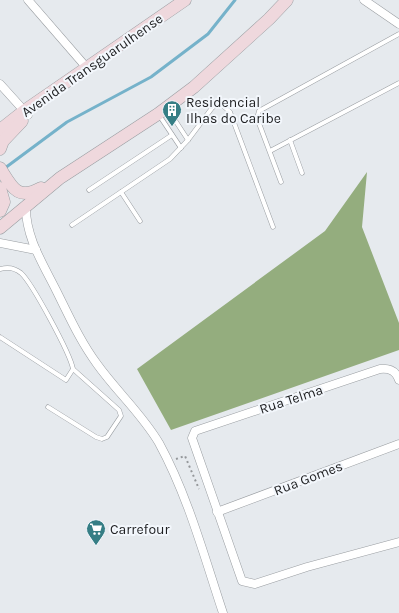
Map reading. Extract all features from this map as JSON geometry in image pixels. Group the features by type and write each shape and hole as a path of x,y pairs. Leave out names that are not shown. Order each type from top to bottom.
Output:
{"main road":[{"name":"Avenida Transguarulhense","path":"0,130 186,0"},
{"path":"0,168 11,186 22,193 33,192 60,178 163,111 227,58 269,20 287,0"},
{"path":"0,149 3,141 26,113"},
{"path":"0,228 60,178"},
{"path":"0,188 4,202 0,211"}],"street":[{"path":"28,0 87,68"},
{"path":"364,0 399,24"},
{"path":"0,84 26,113"},
{"path":"26,206 26,217 36,250 80,340 98,366 145,421 168,463 192,520 223,613"},
{"path":"0,243 36,250"},
{"name":"Rua Telma","path":"217,512 192,438 195,431 373,372 387,369 397,374 399,380"},
{"name":"Rua Gomes","path":"217,512 399,444"},
{"path":"217,512 242,581 255,584 307,567 399,542"}],"lane":[{"path":"281,182 257,118 259,111 399,34"},
{"path":"270,151 399,83"},
{"path":"72,225 170,159 188,140 212,108 216,104 221,104 230,112 273,227"},
{"path":"163,111 172,135 181,148"},
{"path":"163,111 188,140"},
{"path":"89,190 172,135"},
{"path":"290,140 302,173"},
{"path":"121,192 140,221"},
{"path":"0,269 13,269 26,279 68,352 73,369 119,410 121,416 107,437 102,439 96,437 48,407"},
{"path":"0,337 66,380 73,369"}],"path":[{"path":"168,463 185,456 200,492"}],"green space":[{"path":"367,172 362,227 399,323 399,350 171,430 137,369 325,231"}],"waterway":[{"path":"5,168 67,122 151,77 208,34 235,0"}],"place":[{"name":"Residencial Ilhas do Caribe","path":"172,127"},
{"name":"Carrefour","path":"96,546"}]}
